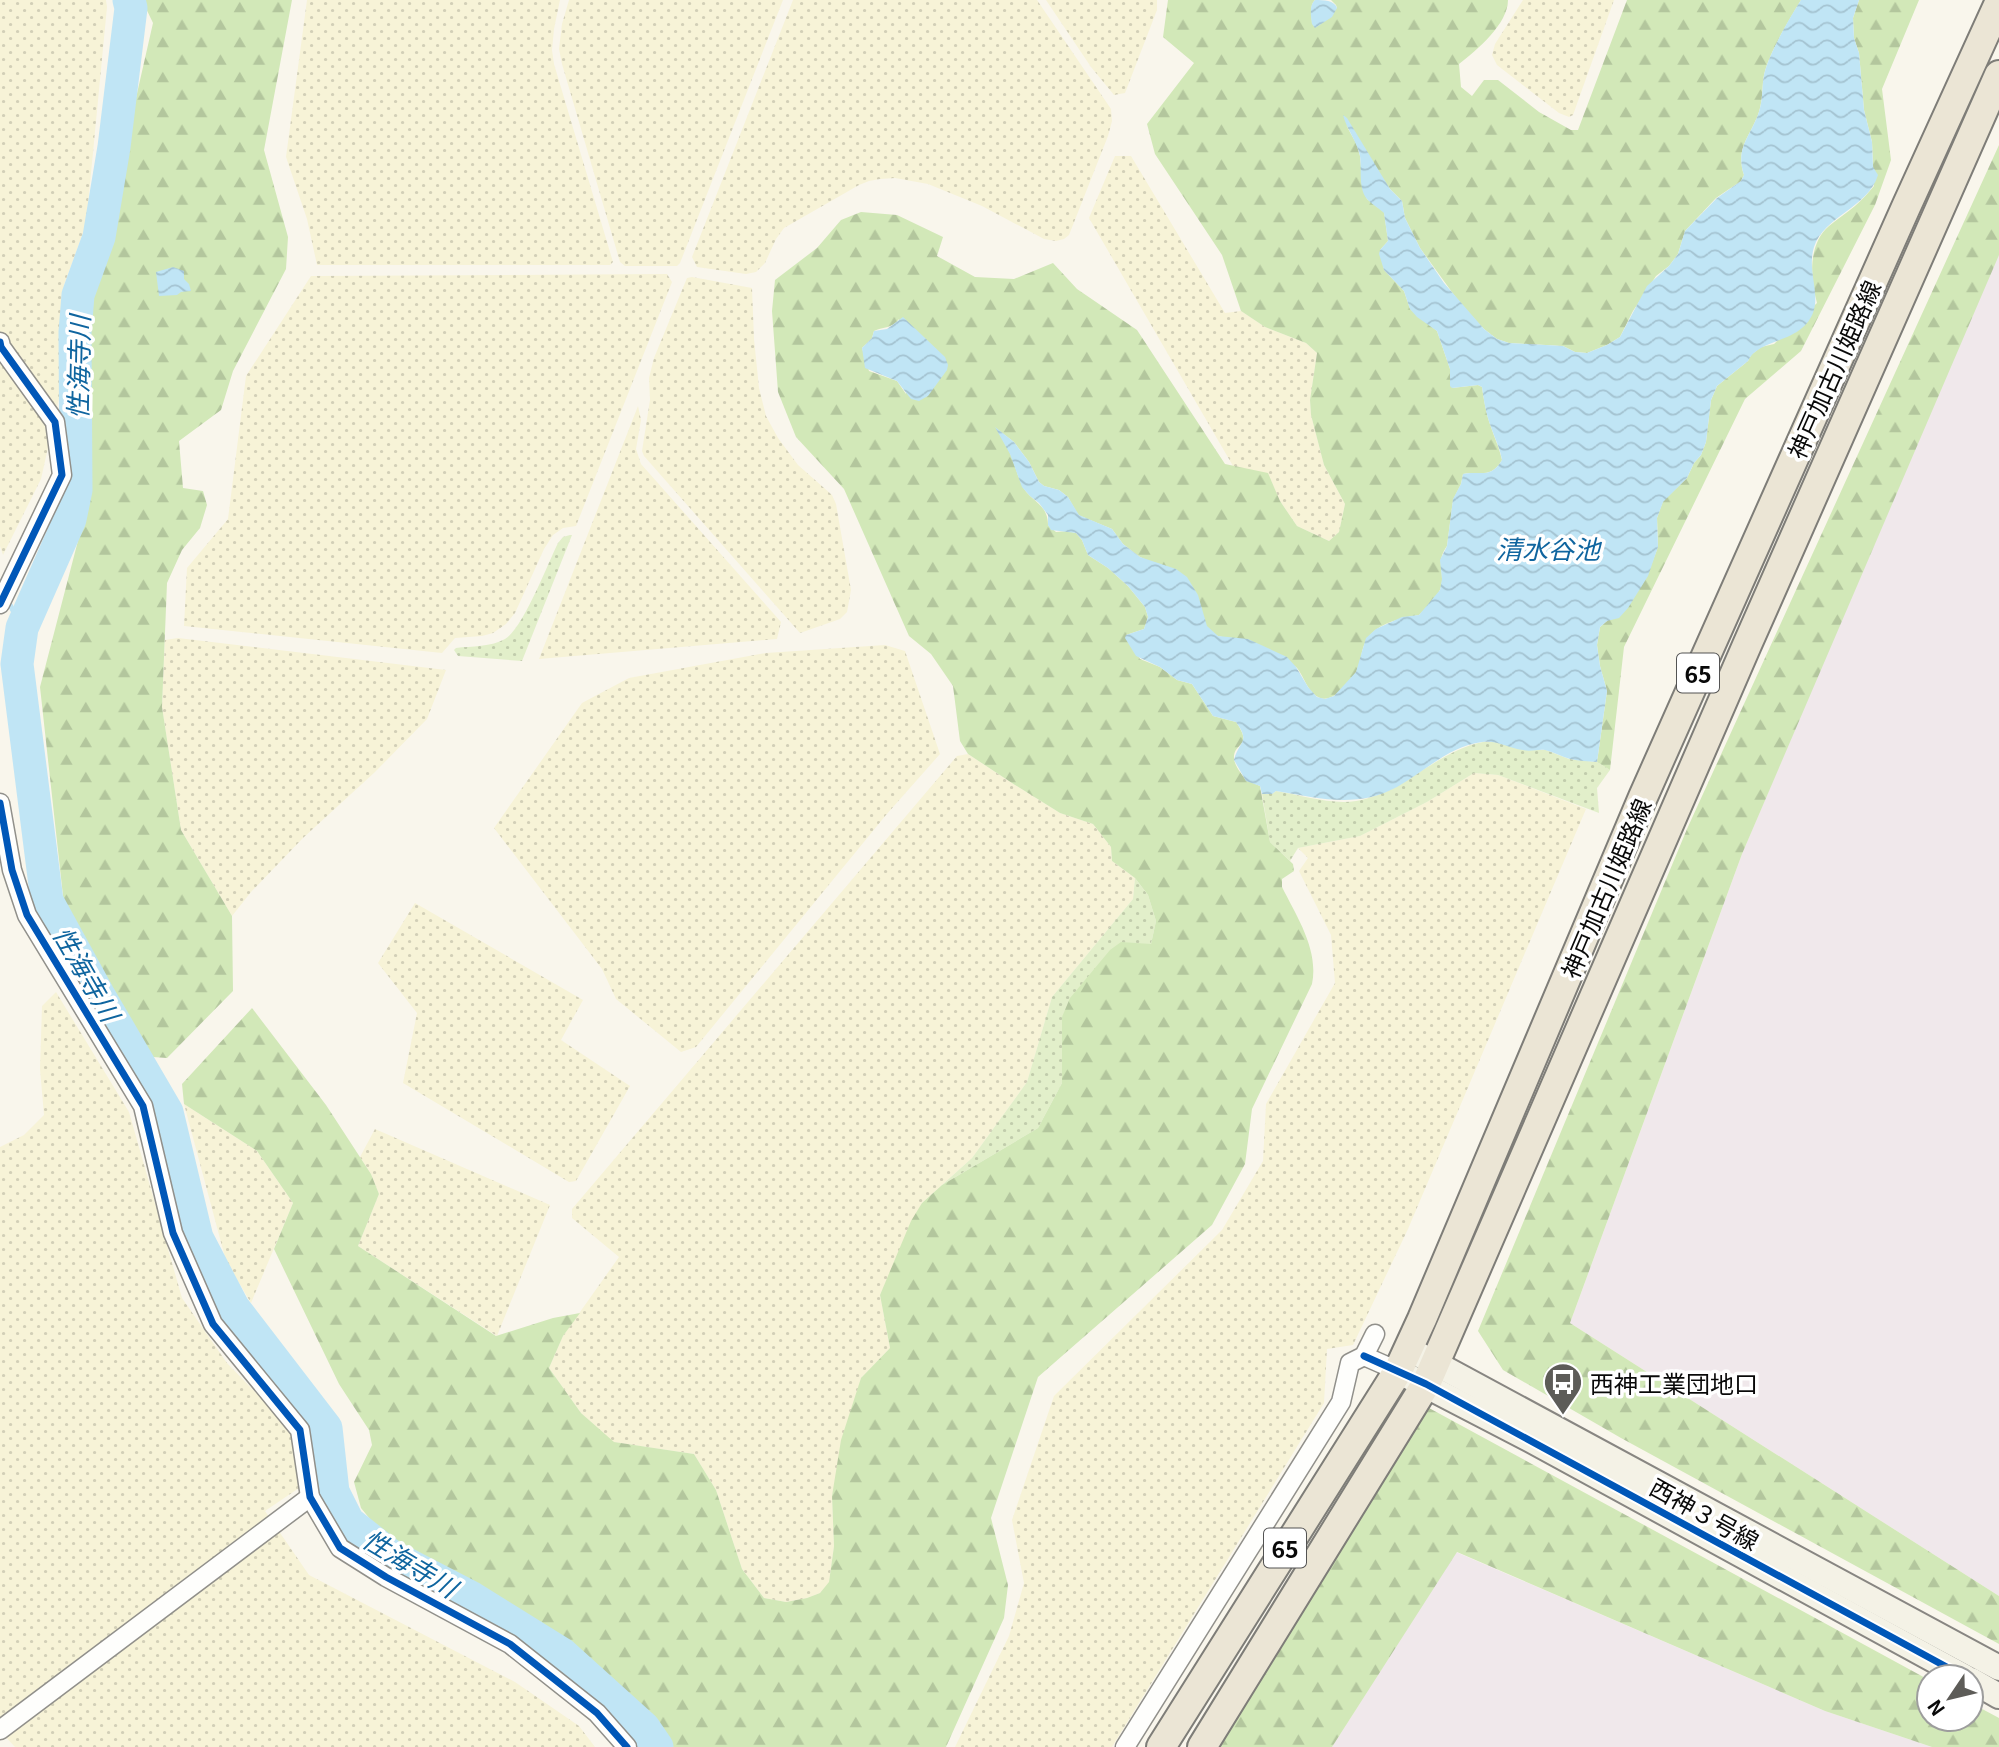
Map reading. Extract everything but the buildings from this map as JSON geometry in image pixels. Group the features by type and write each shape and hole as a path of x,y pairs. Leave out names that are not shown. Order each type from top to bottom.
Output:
{"main road":[{"name":"神戸加古川姫路線","path":"1161,1747 1403,1360 1643,797 1999,3"},
{"name":"神戸加古川姫路線","path":"1202,1747 1431,1374 1736,671 1999,75"}],"street":[{"path":"0,342 55,422 62,475 0,604"},
{"path":"0,803 12,870 27,915 143,1106 173,1233 213,1324 300,1430 310,1497 340,1548 386,1577 510,1644 597,1713 627,1747"},
{"path":"1364,1356 1376,1334"},
{"path":"1125,1747 1341,1402 1350,1363 1364,1356 1403,1360 1431,1374"},
{"name":"西神３号線","path":"1431,1374 1999,1668"},
{"name":"西神３号線","path":"1431,1374 1940,1663"},
{"path":"0,1730 310,1497"}],"shaded area":[{"path":"0,0 106,0 107,7 86,225 64,285 60,394 41,479 3,555 0,546"},
{"path":"307,0 560,0 552,50 554,64 613,262 610,265 317,265 307,219 286,157"},
{"path":"569,0 783,0 677,266 625,266 620,262 559,49"},
{"path":"793,0 1037,0 1111,109 1112,121 1108,136 1069,235 1056,241 1044,239 982,206 928,184 895,178 880,179 859,185 784,228 765,263 756,272 746,274 697,267 692,257"},
{"path":"1046,0 1157,0 1157,10 1125,93 1114,95 1091,67"},
{"path":"1523,0 1614,0 1573,115 1569,117 1559,113 1497,65 1492,55 1495,44"},
{"path":"1115,156 1131,156 1225,313 1241,311 1265,327 1306,343 1317,353 1310,400 1311,415 1324,465 1345,504 1339,532 1329,541 1297,526 1280,501 1268,474 1233,466 1089,218"},
{"path":"1999,249 1999,1596 1570,1323 1742,854"},
{"path":"667,274 672,282 576,526 563,528 553,535 515,613 506,624 493,633 455,638 442,653 184,626 187,568 228,519 246,376 311,276"},
{"path":"687,278 752,288 759,388 766,416 798,465 832,495 836,504 851,590 847,612 840,619 800,633 644,456 642,451 650,400 649,378 654,358"},
{"path":"638,406 641,420 636,449 641,464 781,622 777,639 539,659"},
{"path":"178,638 446,670 427,719 375,772 303,838 251,892 232,916 181,830 162,707 165,640"},
{"path":"885,645 905,651 940,754 886,815 696,1047 681,1052 616,999 602,969 494,828 582,703 629,678 766,653"},
{"path":"968,754 1060,813 1093,824 1111,847 1112,861 1135,878 1133,899 1052,997 1027,1082 972,1158 922,1203 880,1295 890,1348 861,1378 832,1496 834,1546 829,1583 820,1593 807,1598 786,1602 764,1598 742,1569 716,1490 694,1454 613,1442 581,1413 549,1368 563,1336 619,1257 572,1218 572,1209 957,756"},
{"path":"1474,773 1498,775 1586,809 1408,1229 1353,1345 1327,1349 1324,1403 1112,1747 955,1747 1009,1636 1024,1583 1012,1520 1054,1396 1222,1230 1263,1161 1266,1104 1335,983 1331,935 1299,871 1308,858 1298,848 1360,836 1427,802"},
{"path":"415,903 583,1000 561,1040 630,1086 576,1181 569,1182 403,1083 417,1013 378,963"},
{"path":"56,992 129,1112 182,1298 227,1363 290,1428 299,1488 265,1511 309,1575 515,1682 579,1726 595,1747 15,1747 0,1731 0,1147 24,1135 44,1115 40,1069 42,1006"},
{"path":"184,1104 257,1151 293,1203 251,1303 226,1261"},
{"path":"375,1129 550,1205 497,1336 358,1246 379,1194 360,1157"},
{"path":"1456,1552 1825,1711 1932,1747 1332,1747"}],"green space":[{"path":"142,0 292,0 264,150 288,237 286,269 233,371 221,410 179,441 183,488 203,491 207,505 200,528 182,550 167,583 162,707 181,830 232,916 233,991 167,1058 153,1057 65,914 40,687 87,506 91,296 153,23"},
{"path":"1168,0 1315,0 1311,8 1312,24 1337,8 1331,0 1508,0 1507,9 1497,27 1459,64 1461,87 1472,96 1484,80 1498,80 1539,112 1571,130 1578,130 1627,0 1801,0 1767,66 1760,108 1741,156 1744,175 1741,181 1716,198 1685,231 1678,254 1669,266 1656,276 1620,337 1587,353 1575,352 1563,346 1509,343 1497,339 1484,329 1462,306 1420,248 1405,218 1402,201 1390,189 1346,125 1360,156 1363,189 1367,199 1384,212 1388,241 1380,250 1384,270 1404,291 1410,309 1437,331 1450,369 1452,388 1478,385 1482,387 1488,417 1502,460 1489,472 1463,474 1453,500 1447,546 1441,562 1442,582 1435,598 1419,615 1386,624 1370,635 1355,675 1342,690 1331,697 1325,699 1316,695 1293,665 1210,631 1153,563 1123,544 1112,529 1078,515 1068,497 1059,490 1039,482 1029,462 1014,442 997,429 1025,491 1042,507 1048,525 1056,532 1076,533 1088,555 1128,586 1145,607 1148,617 1144,629 1126,635 1140,659 1160,667 1177,680 1192,684 1213,716 1236,722 1241,730 1243,740 1236,749 1234,759 1246,780 1260,786 1270,842 1293,864 1294,871 1282,879 1282,887 1310,946 1312,984 1252,1109 1245,1164 1212,1225 1038,1377 991,1518 1008,1585 1004,1618 946,1747 672,1747 636,1701 533,1618 413,1555 379,1530 361,1508 354,1482 372,1445 369,1430 339,1384 274,1249 293,1203 257,1151 184,1104 182,1084 252,1008 326,1105 371,1174 379,1194 358,1246 496,1336 553,1318 580,1313 563,1336 549,1368 581,1413 614,1442 694,1454 716,1490 742,1569 764,1598 786,1602 820,1593 829,1582 834,1546 832,1496 841,1440 861,1378 890,1348 880,1295 911,1221 922,1203 942,1185 1038,1128 1062,1083 1062,1017 1070,998 1110,950 1121,942 1151,944 1156,921 1148,895 1135,878 1112,861 1111,847 1093,824 1060,813 1015,785 968,754 960,741 953,686 931,654 909,636 844,489 796,437 778,392 772,311 775,280 817,248 841,220 861,212 897,215 943,237 937,256 975,277 1014,279 1053,263 1077,289 1137,330 1225,464 1268,473 1280,501 1297,526 1329,541 1339,532 1345,504 1324,465 1311,415 1310,400 1317,353 1306,343 1265,327 1241,311 1222,255 1155,154 1147,124 1194,63 1163,37","holes":["899,319 906,394 897,381 869,371 862,348 872,338 874,331 891,326"]},
{"path":"1859,0 1919,0 1882,89 1891,160 1875,205 1801,351 1745,399 1624,647 1610,770 1597,762 1607,691 1597,645 1600,627 1647,576 1658,547 1657,518 1663,501 1687,478 1701,455 1706,442 1711,400 1717,386 1761,347 1774,344 1817,303 1812,262 1817,242 1829,226 1863,199 1874,186 1872,142 1864,110 1859,53 1854,38 1853,18"},
{"path":"1999,145 1999,255 1742,854 1570,1323 1999,1596 1999,1644 1621,1438 1503,1370 1478,1331 1687,829"},
{"path":"572,535 522,661 458,656 454,650 456,648 494,644 512,633 527,610 558,543 563,537"},
{"path":"1483,742 1499,742 1524,750 1546,750 1569,759 1597,762 1610,770 1597,788 1599,813 1498,775 1474,773 1427,802 1360,836 1298,848 1290,861 1270,842 1262,794 1276,791 1326,801 1346,802 1373,797 1450,754"},
{"path":"1135,878 1148,895 1156,921 1151,944 1062,1017 1062,1083 1038,1128 942,1185 972,1158 1027,1082 1052,997 1133,899"},
{"path":"1429,1408 1915,1672 1915,1733 1985,1733 1985,1710 1999,1718 1999,1747 1932,1747 1825,1711 1457,1552 1332,1747 1220,1747"}],"water":[{"path":"1315,0 1331,2 1337,8 1332,17 1315,28 1311,11"},
{"name":"清水谷池","path":"1801,0 1859,0 1853,18 1854,38 1859,53 1873,167 1878,175 1865,196 1819,236 1812,258 1815,300 1810,319 1795,333 1758,350 1717,386 1711,400 1706,442 1701,455 1687,478 1663,502 1657,518 1658,547 1648,576 1619,618 1607,621 1600,627 1597,645 1607,691 1597,762 1570,759 1545,750 1526,751 1493,742 1482,742 1459,749 1437,760 1397,787 1367,798 1322,799 1276,791 1262,794 1260,786 1246,781 1234,760 1243,738 1236,722 1213,716 1192,684 1177,680 1160,667 1136,656 1125,638 1126,635 1144,629 1148,617 1145,607 1128,586 1088,555 1076,533 1051,530 1048,515 1022,487 1010,454 995,427 1014,442 1029,462 1039,482 1068,497 1079,515 1112,529 1123,544 1140,557 1176,569 1187,577 1198,595 1207,626 1218,636 1248,639 1287,657 1317,697 1325,699 1334,696 1356,672 1366,638 1376,629 1402,617 1419,615 1440,590 1440,560 1447,546 1453,499 1463,474 1489,472 1502,460 1488,417 1482,387 1450,386 1450,369 1437,331 1410,309 1404,291 1384,270 1379,254 1388,241 1384,213 1364,195 1359,151 1343,115 1390,189 1402,201 1405,218 1420,248 1444,283 1484,329 1497,339 1509,343 1563,346 1575,352 1587,353 1620,337 1647,286 1678,254 1685,231 1717,198 1741,181 1744,175 1741,156 1760,108 1767,66 1780,36"},
{"path":"173,267 184,271 184,279 191,291 159,296 156,272"},
{"path":"903,317 945,357 948,365 928,396 919,401 911,399 897,381 865,368 862,348 872,338 874,331 887,329"}],"waterway":[{"name":"性海寺川","path":"129,0 131,8 114,147 99,237 78,295 75,332 76,490 70,519 22,628 17,664 47,901 167,1112 197,1238 233,1307 326,1428 333,1492 348,1522 391,1556 472,1598 562,1654 644,1728 657,1747"},
{"path":"7,599 22,628"}],"cycle path":[{"path":"0,342 55,422 62,475 0,604"},
{"path":"0,803 12,870 27,915 143,1106 173,1233 213,1324 300,1430 310,1497 340,1548 386,1577 510,1644 597,1713 627,1747"},
{"path":"1364,1356 1426,1384 1939,1663"}],"place":[{"name":"西神工業団地口","path":"1563,1416"}]}
